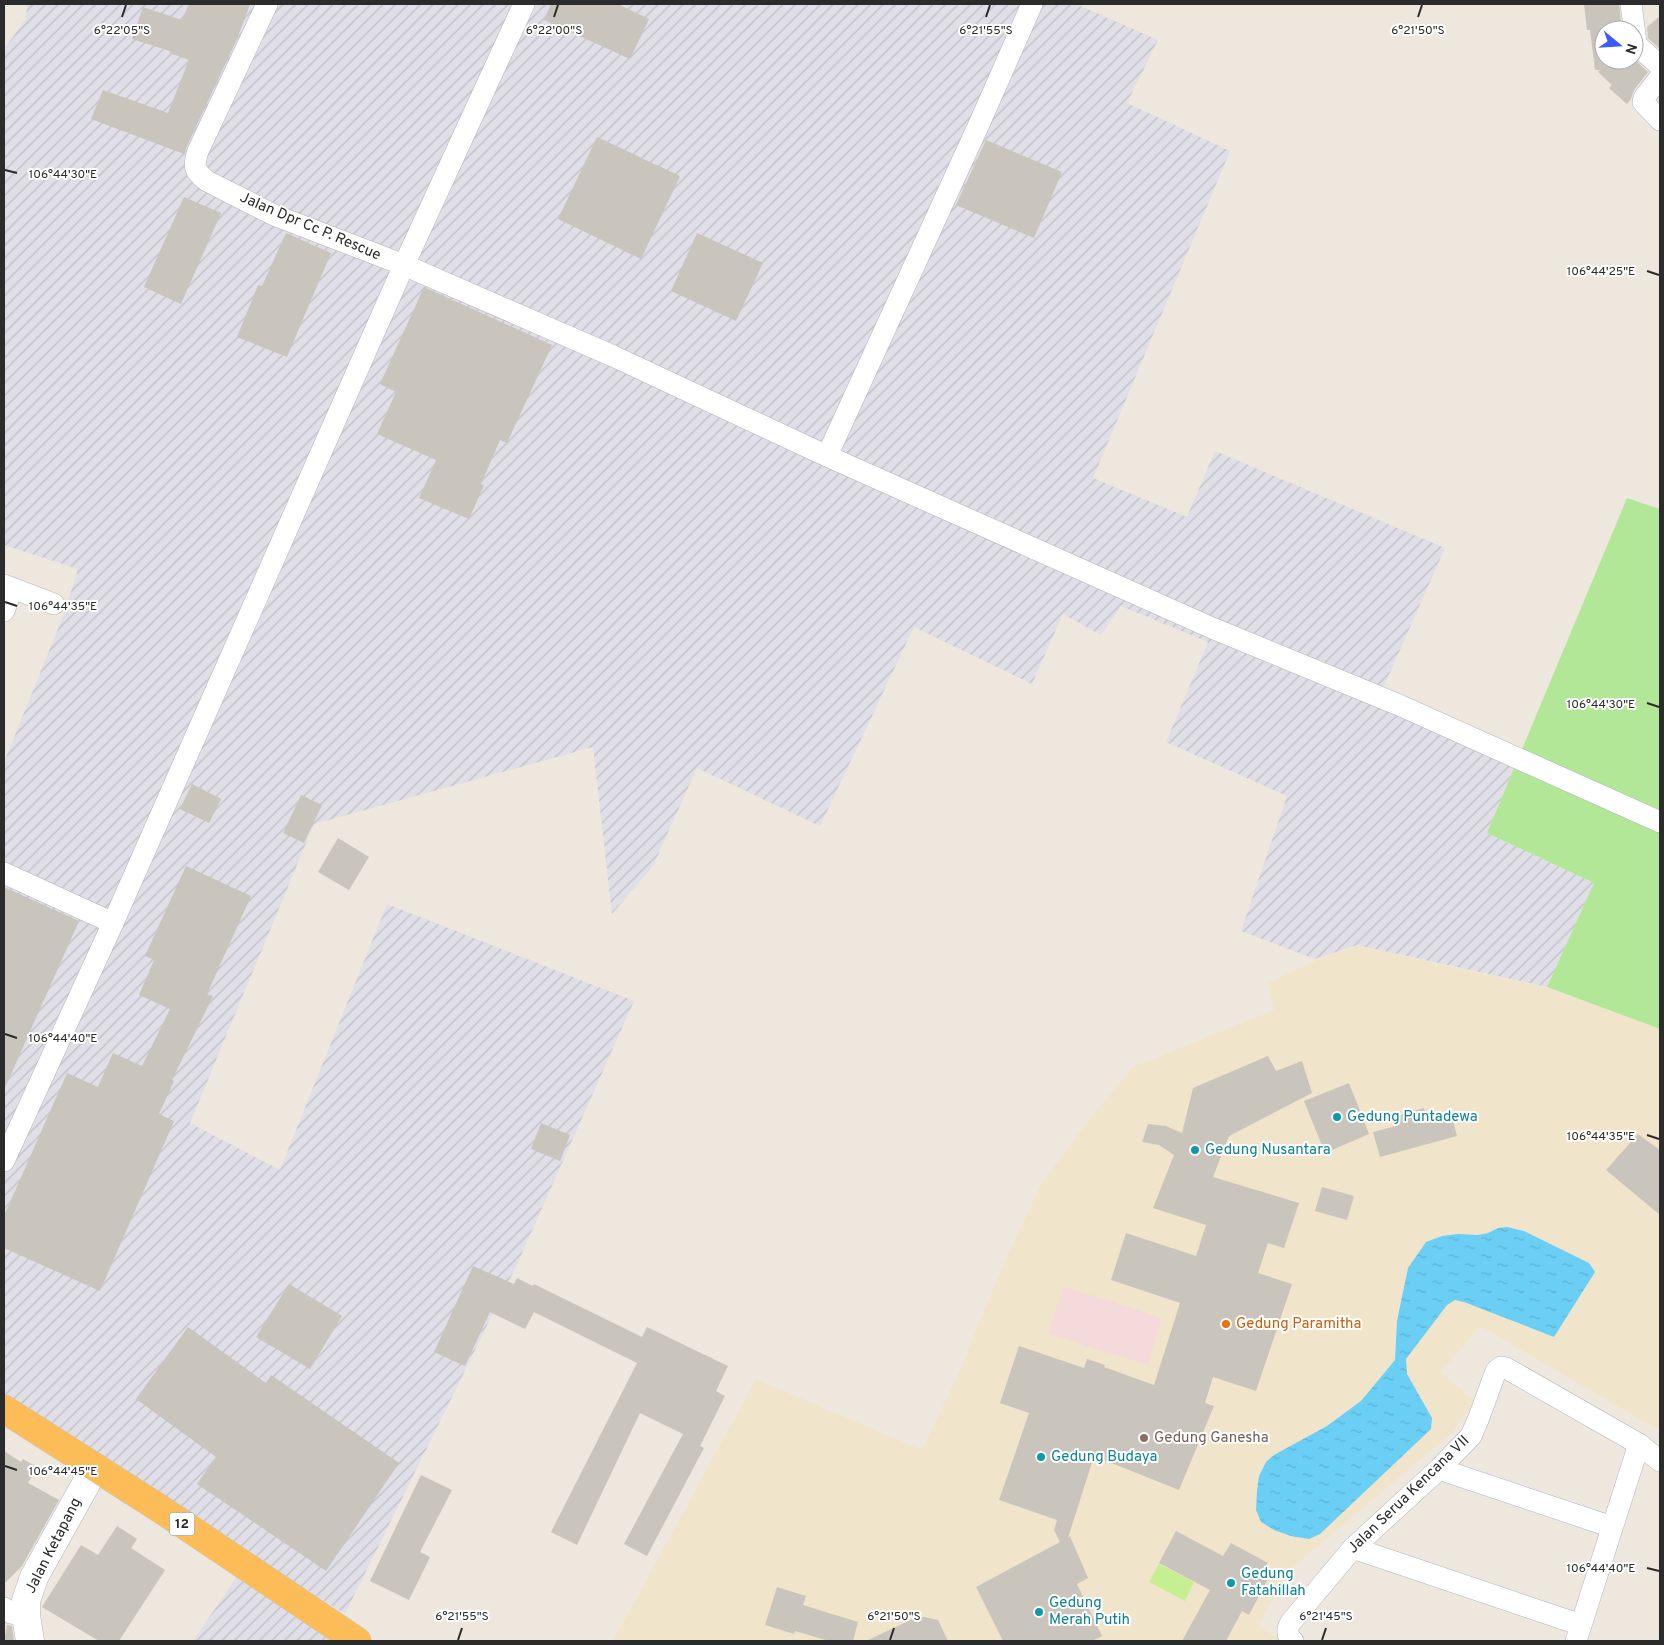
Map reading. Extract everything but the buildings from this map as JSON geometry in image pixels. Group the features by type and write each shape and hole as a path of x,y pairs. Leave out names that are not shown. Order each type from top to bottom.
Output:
{"highway":[{"name":"12","path":"4,1409 162,1510 357,1641"},
{"name":"12","path":"4,1428 328,1641"}],"street":[{"name":"Jalan Dpr Cc P. Rescue","path":"267,4 198,151 194,163 197,173 207,181 274,214 404,266"},
{"path":"4,1161 113,923 404,266 524,4"},
{"path":"827,456 1032,4"},
{"path":"1631,4 1636,42 1660,66"},
{"path":"1660,77 1643,102 1660,120"},
{"path":"404,266 613,356 827,456 1204,624 1408,709 1660,822"},
{"path":"4,611 8,587 54,604"},
{"path":"4,873 113,923"},
{"name":"Jalan Serua Kencana VII","path":"1293,1641 1288,1635 1287,1627 1353,1548 1439,1469 1471,1436 1496,1372 1501,1367 1506,1368 1639,1444 1660,1461"},
{"path":"1353,1548 1578,1633 1639,1444"},
{"path":"1439,1469 1612,1527"},
{"name":"Jalan Ketapang","path":"20,1622 34,1577 87,1482"}],"shaded area":[{"path":"27,4 1076,4 1158,40 1127,103 1230,151 1093,478 1187,517 1215,451 1445,548 1383,688 1522,750 1487,833 1594,883 1547,987 1357,945 1315,959 1241,931 1287,796 1166,742 1208,642 1121,606 1101,635 1063,614 1032,684 914,627 820,826 697,768 653,866 612,914 593,747 314,824 190,1123 280,1170 387,904 634,1001 514,1271 345,1614 4,1399 4,762 64,614 78,569 4,545 4,49 26,19"},
{"path":"1357,946 1546,988 1660,1029 1660,1431 1480,1326 1441,1372 1474,1401 1453,1432 1286,1573 1259,1627 1284,1641 613,1641 756,1379 922,1450 960,1370 1003,1265 1043,1181 1095,1112 1133,1067 1274,1010 1268,983 1317,960"},
{"path":"1063,1286 1162,1318 1148,1365 1048,1334"},
{"path":"250,1557 373,1641 193,1641"}],"green space":[{"path":"1627,498 1660,509 1660,1029 1547,987 1594,883 1487,833"},
{"path":"1159,1564 1194,1582 1185,1601 1149,1582"}],"water":[{"path":"1507,1227 1524,1231 1589,1263 1595,1272 1554,1337 1464,1302 1455,1300 1447,1305 1406,1359 1407,1374 1432,1418 1431,1429 1320,1534 1309,1539 1291,1536 1274,1530 1261,1522 1256,1510 1257,1491 1259,1476 1266,1462 1274,1455 1327,1426 1361,1401 1395,1360 1397,1321 1408,1268 1426,1242 1442,1236 1458,1234 1478,1235"}],"place":[{"name":"Gedung Puntadewa","path":"1337,1117"},
{"name":"Gedung Nusantara","path":"1195,1150"},
{"name":"Gedung Paramitha","path":"1226,1324"},
{"name":"Gedung Ganesha","path":"1144,1438"},
{"name":"Gedung Budaya","path":"1041,1457"},
{"name":"Gedung Fatahillah","path":"1231,1583"},
{"name":"Gedung Merah Putih","path":"1039,1612"}]}
